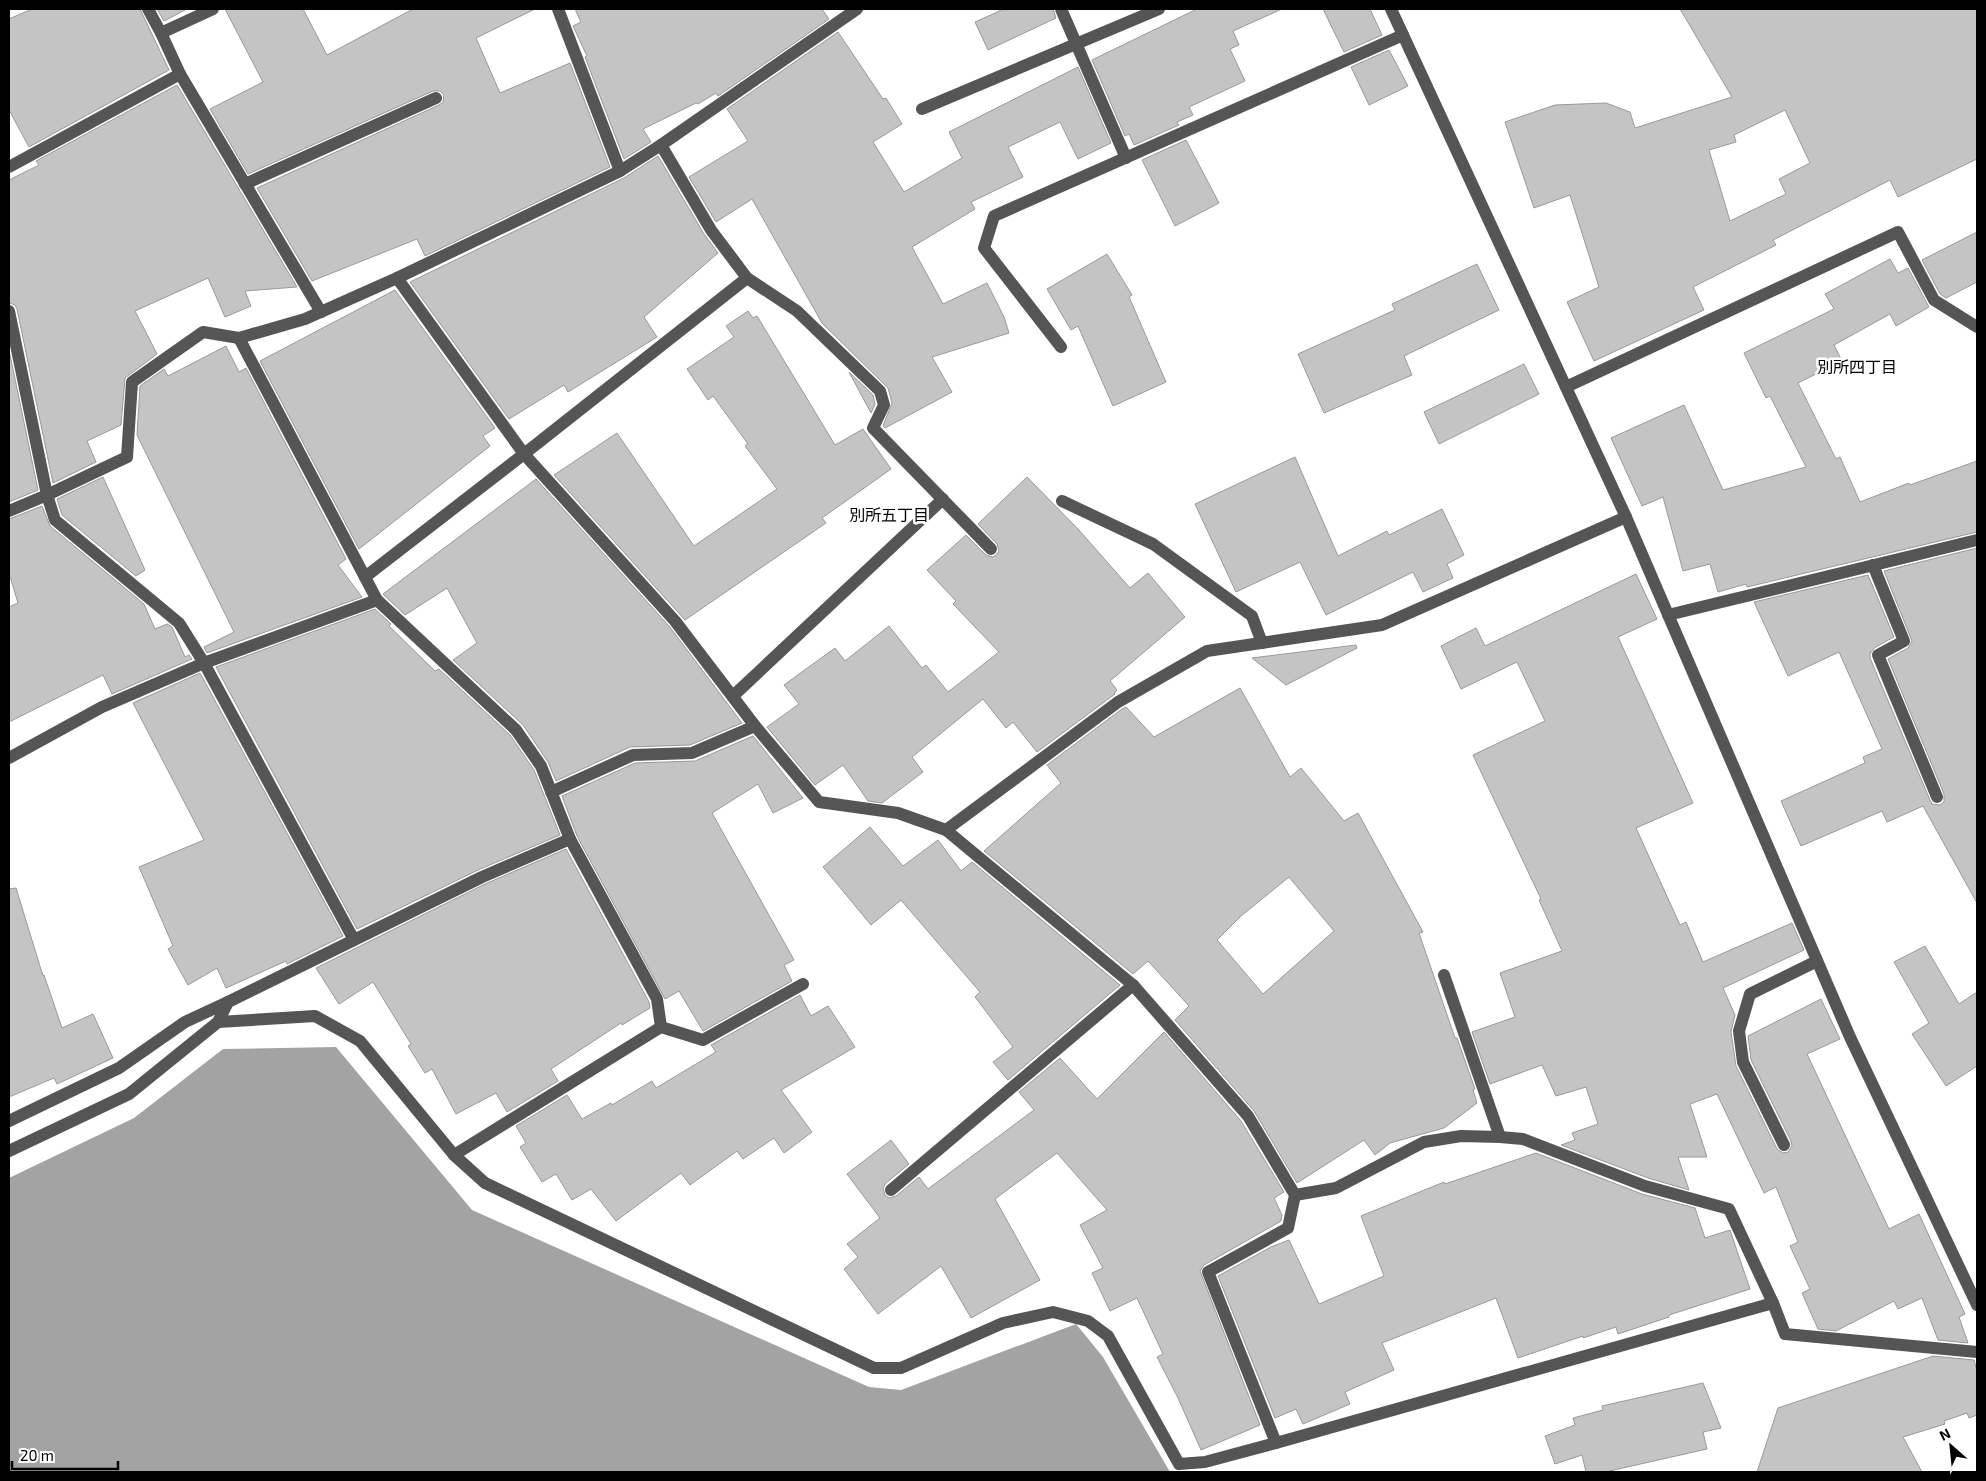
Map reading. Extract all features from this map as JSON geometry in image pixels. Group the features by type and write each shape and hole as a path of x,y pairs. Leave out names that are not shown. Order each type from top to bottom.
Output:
{"street":[{"path":"148,9 180,74 321,312"},
{"path":"161,33 213,9"},
{"path":"558,9 620,171"},
{"path":"9,511 127,457 132,382 203,332 239,338 305,319 397,278 620,171 661,145 856,9"},
{"path":"1061,9 1126,158"},
{"path":"922,109 1160,9"},
{"path":"1391,9 1626,517 1850,1038 1977,1305"},
{"path":"1062,347 984,248 994,216 1403,35"},
{"path":"9,167 180,74"},
{"path":"245,184 436,98"},
{"path":"661,145 711,230 747,278 797,311 880,391 884,405 873,428 991,549"},
{"path":"1566,387 1898,232 1934,300 1977,327"},
{"path":"397,278 524,454 675,621 756,726 819,802 898,813 946,830 1132,985 1248,1116 1295,1195 1288,1228 1208,1272 1276,1443"},
{"path":"365,577 747,278"},
{"path":"9,311 47,495 55,520 179,623 204,663 354,940"},
{"path":"239,338 377,600 516,730 541,766 570,839 657,999 661,1027"},
{"path":"733,696 943,499"},
{"path":"1062,502 1153,544 1252,616 1262,643"},
{"path":"946,830 1118,702 1207,651 1382,625 1626,517"},
{"path":"1668,615 1977,540"},
{"path":"1873,565 1904,642 1878,655 1937,797"},
{"path":"9,758 102,707 204,663 377,600"},
{"path":"552,792 633,755 692,753 756,726"},
{"path":"9,1121 119,1068 185,1022 482,877 570,839"},
{"path":"1784,1145 1743,1062 1739,1031 1750,994 1817,961"},
{"path":"1444,976 1500,1137"},
{"path":"454,1154 661,1027 703,1040 803,984"},
{"path":"891,1190 1132,985"},
{"path":"9,1151 128,1094 218,1022 228,1002"},
{"path":"218,1022 316,1016 360,1041 454,1154 484,1183 874,1368 901,1368 1003,1323 1053,1312 1088,1321 1108,1336 1179,1464 1206,1467 1276,1443 1773,1303"},
{"path":"1295,1195 1336,1188 1424,1142 1461,1136 1523,1139 1645,1186 1728,1209 1773,1303 1785,1334 1977,1352"}],"shaded area":[{"path":"336,1047 472,1210 869,1387 901,1390 1076,1324 1103,1357 1170,1472 9,1472 9,1178 134,1118 223,1049"}],"building":[{"path":"32,9 140,9 169,70 29,147 9,110 9,19"},
{"path":"157,9 187,9 164,21"},
{"path":"225,9 303,9 327,55 413,9 535,9 476,38 500,93 570,63 610,167 425,256 417,239 312,281 257,188 439,105 443,102 444,95 440,91 433,91 248,174 210,109 263,82"},
{"path":"575,9 822,9 829,19 718,96 716,93 698,104 696,103 643,129 651,142 624,159 585,57 587,56 573,26 581,22"},
{"path":"1004,9 1053,9 1056,18 988,50 975,22"},
{"path":"1197,9 1282,9 1233,31 1239,45 1230,49 1245,81 1189,107 1193,115 1177,122 1179,125 1134,145 1129,134 1125,136 1092,60"},
{"path":"1323,9 1370,9 1382,35 1344,52"},
{"path":"1680,9 1977,9 1977,159 1898,197 1890,180 1773,240 1776,245 1693,287 1704,310 1594,361 1567,302 1599,287 1570,195 1534,208 1505,122 1555,105 1606,103 1630,112 1635,128 1732,97","holes":["1785,110 1810,163 1779,179 1786,194 1730,221 1709,150 1736,142 1734,135"]},
{"path":"838,32 883,99 886,98 902,124 873,142 904,192 962,158 949,132 1078,67 1111,143 1078,159 1060,122 1008,147 1023,177 971,202 975,209 912,247 943,304 987,283 1004,317 1009,333 932,357 952,392 885,428 883,426 892,403 888,388 822,323 752,199 716,222 689,177 748,141 727,109"},
{"path":"1389,50 1408,86 1369,105 1351,67"},
{"path":"177,85 297,287 245,291 251,306 225,317 208,278 135,311 157,354 125,378 121,425 87,441 96,462 53,483 17,309 15,305 9,303 9,180 39,165 36,161"},
{"path":"1186,140 1219,203 1175,226 1142,160"},
{"path":"658,156 704,234 718,253 644,317 657,337 568,392 564,385 509,419 410,282 624,178"},
{"path":"1977,232 1977,282 1946,298 1940,294 1922,260"},
{"path":"1107,254 1132,295 1129,297 1166,382 1113,406 1078,326 1071,330 1047,289"},
{"path":"1890,259 1898,273 1908,268 1929,307 1896,326 1890,314 1834,345 1842,361 1798,383 1836,459 1840,457 1860,502 1909,483 1910,485 1977,461 1977,532 1747,587 1746,584 1718,592 1710,564 1683,571 1663,497 1642,506 1611,438 1684,405 1723,490 1806,467 1770,396 1766,398 1744,353 1834,309 1825,294"},
{"path":"1477,264 1499,310 1404,356 1412,375 1324,413 1298,354 1395,310 1392,304"},
{"path":"395,290 495,428 483,436 490,446 359,549 260,361"},
{"path":"748,311 753,318 757,316 835,445 863,429 891,469 822,518 826,523 685,620 554,475 617,433 694,546 777,489 745,446 748,444 713,396 708,400 687,369 734,337 726,326"},
{"path":"226,346 239,372 246,368 346,559 338,565 362,597 207,653 204,647 234,632 137,435 140,386 164,369 168,376"},
{"path":"9,350 38,490 9,502"},
{"path":"1524,364 1539,394 1439,444 1424,412"},
{"path":"849,372 873,395 875,404 871,413"},
{"path":"1295,457 1338,556 1387,531 1389,535 1442,509 1464,555 1447,564 1453,578 1423,592 1413,572 1326,615 1300,562 1236,592 1195,504"},
{"path":"103,477 145,570 136,576 62,515 57,499"},
{"path":"1027,477 1078,529 1130,588 1148,573 1185,617 1110,681 1117,690 1115,694 1037,752 1013,722 1006,728 983,699 912,757 923,772 882,803 868,801 843,765 815,785 767,727 799,704 784,685 835,648 845,661 889,626 922,668 926,665 948,692 999,652 953,604 956,601 927,570 966,535 986,555 993,557 996,555 999,551 997,544 978,524"},
{"path":"536,479 669,626 742,723 690,745 630,747 556,781 548,762 523,725 453,660 477,643 447,588 405,615 383,594"},
{"path":"42,506 50,526 144,604 155,629 167,624 172,627 185,657 189,655 192,659 112,694 103,675 9,722 9,607 18,603 9,573 9,519"},
{"path":"1977,548 1977,903 1923,806 1887,822 1882,811 1801,846 1781,801 1865,763 1863,757 1882,749 1839,652 1788,676 1754,602 1868,575 1894,637 1874,648 1870,658 1930,800 1932,804 1940,805 1944,802 1944,794 1888,659 1908,648 1912,641 1884,571"},
{"path":"1636,574 1657,619 1618,637 1693,803 1636,828 1680,925 1686,922 1703,962 1792,923 1804,950 1723,988 1735,1015 1731,1032 1736,1066 1777,1149 1783,1153 1788,1152 1792,1146 1791,1141 1751,1060 1748,1036 1821,999 1840,1039 1807,1054 1889,1229 1919,1214 1965,1314 1959,1317 1968,1343 1938,1340 1922,1298 1898,1309 1894,1301 1836,1331 1818,1329 1802,1293 1810,1289 1790,1246 1798,1242 1776,1187 1764,1193 1717,1094 1690,1104 1707,1157 1678,1157 1689,1190 1648,1178 1561,1145 1575,1140 1572,1133 1598,1124 1586,1087 1556,1096 1542,1065 1490,1084 1472,1032 1515,1017 1500,973 1562,951 1539,900 1541,899 1473,755 1545,721 1517,662 1461,689 1441,646 1476,628 1485,646"},
{"path":"375,609 391,624 389,626 435,671 439,669 510,735 534,770 560,835 478,870 357,929 216,667"},
{"path":"1356,645 1357,648 1286,685 1252,658"},
{"path":"200,673 343,936 287,964 286,961 226,988 217,968 188,985 168,949 173,946 139,867 204,840 133,703"},
{"path":"1240,688 1290,777 1301,768 1344,821 1358,813 1423,932 1419,933 1455,1038 1457,1038 1475,1089 1473,1090 1477,1103 1444,1128 1390,1143 1375,1155 1364,1140 1297,1183 1254,1111 1175,1020 1189,1006 1148,961 1133,974 984,851 1061,783 1047,765 1122,709 1126,707 1154,737","holes":["1289,877 1334,931 1263,994 1217,940 1241,916"]},
{"path":"753,736 803,798 773,813 758,784 712,813 794,960 784,965 792,981 703,1031 679,991 665,999 577,836 562,796 635,763 695,761"},
{"path":"870,827 903,866 938,840 961,871 972,862 1120,985 1008,1080 993,1062 1013,1047 975,997 980,992 901,900 871,925 823,867"},
{"path":"566,849 649,1002 650,1008 622,1025 621,1023 551,1069 558,1081 507,1112 496,1093 456,1114 432,1069 425,1073 408,1046 411,1044 373,982 339,1004 316,968 485,884"},
{"path":"16,888 43,976 62,1028 93,1014 113,1058 57,1084 54,1078 9,1097 9,889"},
{"path":"1925,946 1959,1004 1977,992 1977,1066 1946,1086 1912,1034 1929,1023 1894,962"},
{"path":"800,995 811,1016 828,1006 855,1047 781,1090 812,1132 784,1153 774,1138 743,1159 737,1151 690,1185 681,1173 616,1221 591,1189 572,1200 556,1174 542,1182 520,1147 526,1143 516,1126 567,1095 582,1119 611,1103 612,1105 652,1081 656,1088 716,1052 711,1045"},
{"path":"1164,1032 1241,1121 1284,1192 1274,1198 1282,1215 1281,1221 1204,1265 1200,1271 1260,1425 1201,1450 1157,1357 1163,1354 1137,1298 1110,1311 1092,1273 1103,1268 1080,1225 1107,1210 1057,1153 995,1199 1040,1280 971,1318 941,1266 878,1314 844,1269 858,1257 847,1244 880,1218 847,1174 891,1140 909,1164 885,1184 883,1188 885,1195 889,1198 896,1196 919,1177 928,1189 1034,1110 1019,1092 1060,1058 1097,1099"},
{"path":"1536,1153 1642,1194 1695,1208 1705,1238 1730,1230 1750,1289 1669,1315 1669,1317 1618,1334 1616,1327 1518,1358 1496,1298 1382,1343 1394,1370 1345,1392 1350,1404 1303,1424 1296,1409 1275,1418 1218,1276 1271,1247 1289,1240 1319,1304 1384,1276 1361,1216 1444,1182 1445,1184"},
{"path":"1933,1356 1974,1360 1977,1371 1977,1415 1969,1418 1967,1413 1944,1421 1945,1424 1903,1437 1922,1472 1757,1472 1778,1408"},
{"path":"1703,1383 1721,1428 1703,1432 1707,1449 1605,1472 1586,1472 1582,1455 1555,1464 1545,1436 1575,1425 1573,1418 1603,1410 1602,1406"}],"district":[{"name":"別所四丁目","path":"1857,367"},
{"name":"別所五丁目","path":"889,515"}]}
